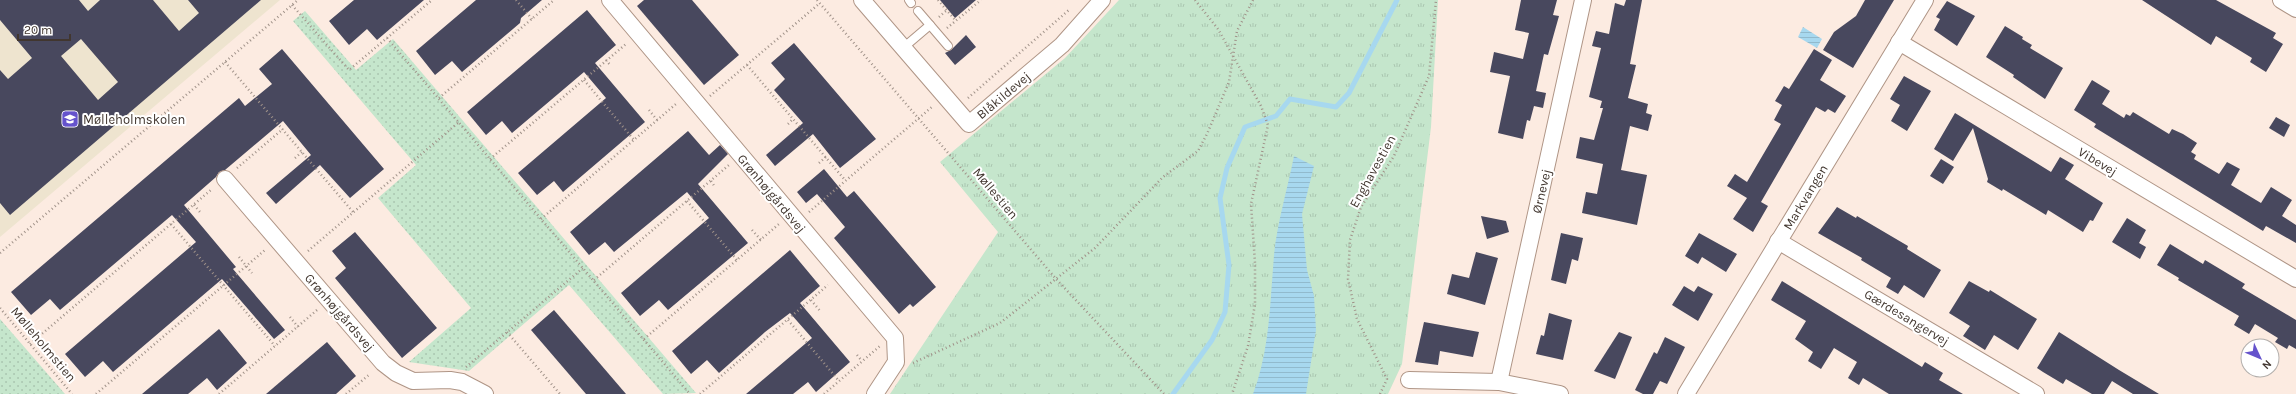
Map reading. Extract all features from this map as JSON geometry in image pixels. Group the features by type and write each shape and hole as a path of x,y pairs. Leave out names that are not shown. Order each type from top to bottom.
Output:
{"street":[{"name":"Grønhøjgårdsvej","path":"610,0 893,335"},
{"name":"Blåkildevej","path":"862,0 968,124 1062,45 1102,0"},
{"name":"Ørnevej","path":"1499,382 1583,0"},
{"name":"Markvangen","path":"1686,394 1925,0"},
{"path":"2280,0 2296,9"},
{"name":"Vibevej","path":"1899,42 2296,279"},
{"name":"Grønhøjgårdsvej","path":"225,179 383,363 396,373 413,381 450,380 462,382 485,394"},
{"name":"Gærdesangervej","path":"1778,241 2036,394"},
{"path":"875,394 896,362 896,338 893,335"},
{"path":"1409,380 1499,382 1560,394"}],"lane":[{"path":"918,11 948,46"},
{"path":"903,48 930,25"}],"path":[{"path":"0,253 298,0"},
{"path":"292,4 349,70 432,0"},
{"path":"516,0 532,19"},
{"path":"439,98 554,0"},
{"name":"Møllestien","path":"817,0 1057,280 1164,394"},
{"path":"938,0 956,21"},
{"path":"938,35 981,0"},
{"path":"1195,0 1218,29 1261,106 1268,126 1251,204 1255,263 1255,304 1248,346 1232,394"},
{"path":"896,362 911,364 1000,323 1057,280 1095,248 1163,176 1198,151 1207,134 1229,82 1237,31 1253,0"},
{"name":"Enghavestien","path":"1380,394 1387,380 1358,319 1348,279 1350,240 1361,207 1394,156 1429,76 1436,0"},
{"path":"699,106 820,3"},
{"path":"966,100 1075,4"},
{"path":"490,159 638,33"},
{"path":"388,38 690,394"},
{"path":"606,60 611,66"},
{"path":"225,62 353,212"},
{"path":"747,65 845,180"},
{"path":"584,80 634,140"},
{"path":"541,219 688,93"},
{"path":"644,339 761,240 794,219 845,180 944,96"},
{"path":"649,110 657,120"},
{"path":"788,124 793,119"},
{"path":"296,261 459,122"},
{"path":"30,344 283,129"},
{"path":"295,158 302,152"},
{"path":"594,280 741,155"},
{"path":"819,163 826,157"},
{"path":"711,181 716,187"},
{"path":"687,201 737,260"},
{"path":"194,205 200,212"},
{"path":"171,224 275,346"},
{"path":"752,230 761,240"},
{"path":"96,394 277,240"},
{"path":"239,257 252,273"},
{"path":"450,380 583,268"},
{"path":"700,394 841,274"},
{"path":"219,394 329,300"},
{"path":"811,300 821,312"},
{"name":"Mølleholmstien","path":"0,308 72,394"},
{"path":"290,317 298,327"},
{"path":"788,320 839,381"},
{"path":"507,332 560,394"},
{"path":"824,394 893,335"},
{"path":"857,355 862,361"},
{"path":"346,394 383,363"},
{"path":"350,390 353,394"}],"shaded area":[{"name":"Mølleholmskolen","path":"0,0 280,0 0,237"}],"green space":[{"path":"1119,0 1438,0 1431,127 1402,364 1388,394 890,394 998,232 940,162 1065,58"},
{"path":"305,11 356,70 393,39 696,393 663,394 569,285 469,371 409,362 471,308 378,198 416,165 293,21"},
{"path":"0,319 65,394 0,394"}],"water":[{"path":"1803,27 1822,39 1817,48 1798,37"},
{"path":"1294,156 1314,166 1302,214 1307,270 1314,296 1316,330 1306,394 1253,394 1259,377 1266,343 1275,243"}],"building":[{"name":"Mølleholmskolen","path":"0,0 79,0 88,11 100,0 153,0 179,31 199,13 188,0 261,0 10,215 0,203 0,70 8,79 32,58 0,20","holes":["81,39 118,82 98,100 61,56"]},
{"path":"354,0 424,0 377,40 367,29 349,45 329,21"},
{"path":"476,0 542,0 521,18 520,23 462,72 452,61 435,75 416,51"},
{"path":"644,0 692,0 739,55 704,85 637,6"},
{"path":"940,0 976,0 955,18"},
{"path":"1521,0 1557,0 1553,15 1559,16 1548,55 1544,54 1536,91 1546,93 1543,108 1534,106 1530,121 1527,120 1523,139 1498,133 1510,76 1490,72 1494,52 1523,59 1529,33 1515,30"},
{"path":"1626,0 1642,0 1630,64 1636,65 1628,98 1648,104 1646,113 1652,115 1648,131 1630,126 1621,170 1647,175 1637,225 1582,213 1586,192 1597,194 1603,164 1576,158 1580,137 1594,140 1603,108 1600,108 1602,101 1589,97 1601,48 1592,46 1596,31 1609,34 1615,3 1624,6"},
{"path":"1865,0 1894,0 1853,68 1823,50 1834,32 1856,16"},
{"path":"2142,0 2216,0 2276,33 2273,38 2283,44 2266,72 2250,62 2252,58 2216,36 2211,45"},
{"path":"1947,1 1975,16 1957,46 1934,30 1940,19 1936,17"},
{"path":"587,10 616,45 595,63 645,122 563,192 554,181 537,195 518,173 606,98 584,72 512,133 502,121 486,135 467,112"},
{"path":"2005,26 2023,37 2022,39 2032,45 2030,48 2063,68 2045,99 2013,77 2014,75 1986,57"},
{"path":"966,35 976,47 955,65 945,53 951,50"},
{"path":"794,43 876,139 840,168 813,134 775,166 766,155 803,123 774,90 785,79 771,63"},
{"path":"282,49 384,169 350,198 320,165 276,204 266,193 311,155 283,121 225,170 219,172 216,177 184,205 236,267 233,269 285,330 274,339 222,279 113,372 103,361 85,377 65,354 196,242 172,215 60,310 50,299 31,315 11,292 239,98 245,106 272,84 259,69"},
{"path":"1814,49 1832,60 1820,80 1846,96 1835,113 1828,109 1825,112 1816,107 1761,202 1768,206 1753,232 1733,219 1747,198 1727,186 1735,174 1747,182 1781,124 1774,120 1782,105 1775,101 1784,86 1789,89"},
{"path":"1904,76 1931,91 1907,131 1891,121 1900,105 1890,99"},
{"path":"2092,80 2110,91 2102,104 2124,118 2126,114 2130,116 2133,112 2169,134 2172,129 2183,134 2197,143 2191,152 2196,155 2194,159 2219,174 2227,162 2240,169 2231,185 2261,203 2271,187 2292,200 2282,216 2296,225 2296,243 2266,226 2263,231 2094,127 2096,124 2074,110"},
{"path":"1955,113 2051,172 2060,157 2074,165 2065,179 2103,203 2093,221 2090,220 2083,232 2048,210 2046,215 2003,189 2002,191 1987,182 1988,179 1973,128 1953,161 1934,149"},
{"path":"2276,117 2290,125 2284,137 2269,128"},
{"path":"688,131 709,155 720,145 728,154 698,184 748,243 668,310 659,300 640,316 621,293 709,218 687,192 614,252 605,242 589,255 570,232"},
{"path":"1941,159 1954,167 1943,184 1930,176"},
{"path":"824,169 847,197 854,191 936,287 913,307 910,304 899,314 834,238 845,227 817,194 806,203 797,192"},
{"path":"1837,207 1856,218 1857,216 1908,246 1907,249 1941,270 1924,298 1904,285 1898,294 1886,287 1891,278 1861,260 1862,258 1818,233"},
{"path":"1481,216 1506,221 1509,232 1487,239"},
{"path":"2127,218 2146,230 2139,243 2146,247 2140,259 2112,242"},
{"path":"355,232 437,328 402,358 335,278 346,268 332,251"},
{"path":"1561,233 1583,238 1578,261 1572,259 1566,284 1551,280"},
{"path":"1699,233 1737,254 1726,272 1702,257 1698,264 1685,256"},
{"path":"2170,244 2203,264 2205,260 2245,284 2242,288 2296,320 2296,349 2289,345 2287,349 2280,345 2280,338 2255,324 2249,334 2234,325 2239,316 2178,280 2179,278 2157,265"},
{"path":"790,250 820,286 800,303 850,362 816,392 808,382 793,394 746,394 812,338 790,313 765,332 719,373 707,360 691,374 672,351"},
{"path":"1476,252 1498,258 1485,305 1447,294 1452,274 1469,278"},
{"path":"1782,281 1922,367 1925,362 1943,373 1939,380 1963,394 1889,394 1863,378 1859,385 1848,378 1857,362 1834,348 1821,369 1808,361 1813,352 1795,339 1806,321 1771,300"},
{"path":"1969,281 1989,292 1990,290 2037,319 2018,350 1994,335 1985,350 1963,336 1970,326 1949,313"},
{"path":"1684,286 1694,292 1698,286 1713,294 1698,321 1672,305"},
{"path":"554,310 626,394 586,394 531,330"},
{"path":"1549,313 1572,320 1563,360 1536,354 1541,335 1544,336"},
{"path":"1424,322 1479,332 1473,357 1440,351 1438,365 1415,362"},
{"path":"219,329 247,363 217,390 207,378 188,394 142,394"},
{"path":"1619,332 1632,337 1615,379 1594,371"},
{"path":"2059,332 2159,394 2133,394 2112,381 2104,394 2092,394 2066,379 2063,384 2043,372 2037,368"},
{"path":"1665,337 1685,347 1667,384 1660,381 1653,394 1643,394 1635,390 1654,352 1657,354"},
{"path":"327,342 356,376 336,394 266,394"}],"waterway":[{"path":"1173,394 1212,340 1225,312 1229,265 1220,198 1227,168 1245,127 1276,116 1290,99 1336,107 1349,93 1397,0"}],"place":[{"name":"Mølleholmskolen","path":"70,119"}]}
